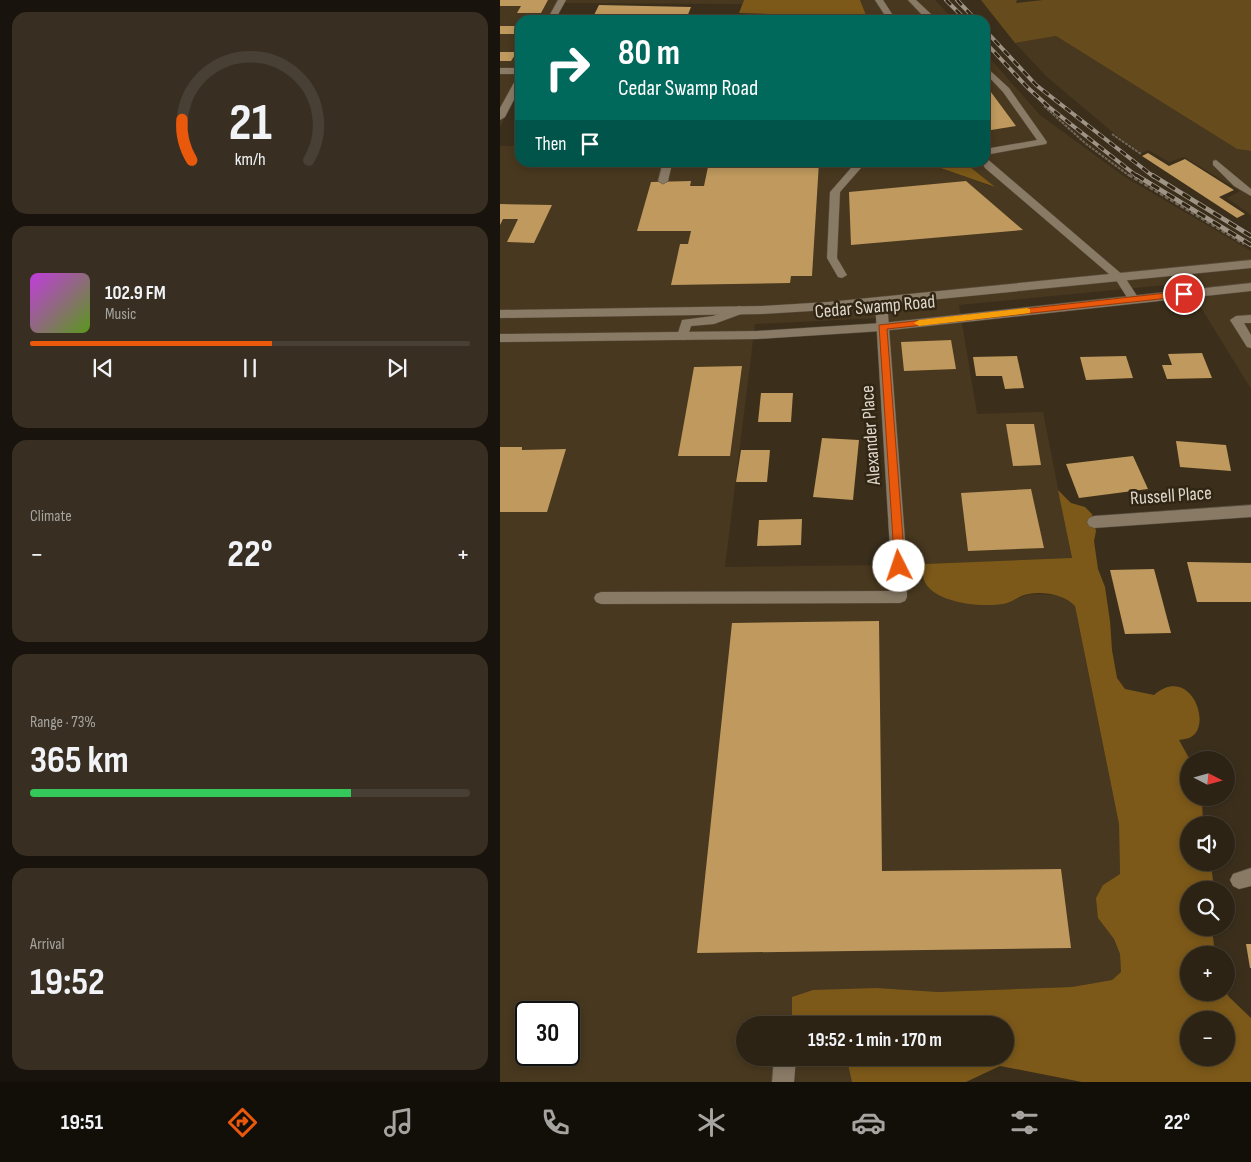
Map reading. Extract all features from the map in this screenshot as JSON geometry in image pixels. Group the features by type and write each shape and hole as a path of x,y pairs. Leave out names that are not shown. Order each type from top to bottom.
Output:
{"main road":[{"path":"554,15 562,0"},
{"path":"500,71 515,71"},
{"path":"500,117 515,88"},
{"name":"Cedar Swamp Road","path":"500,314 740,310 881,301 1251,264"},
{"name":"Cedar Swamp Road","path":"500,338 757,335 882,327 1251,287"},
{"name":"Alexander Place","path":"881,301 899,566"},
{"name":"Russell Place","path":"1094,522 1251,510"},
{"path":"783,1082 784,1066"}],"lane":[{"path":"879,0 889,15"},
{"path":"912,0 927,15"},
{"path":"990,73 1006,90 1043,142 990,151"},
{"path":"1216,163 1237,184 1251,192"},
{"path":"663,181 666,167"},
{"path":"842,275 832,258 835,192 856,167"},
{"path":"989,167 1120,278 1134,299"},
{"path":"683,336 686,323 714,320 740,310"},
{"path":"1251,319 1236,320 1251,344"},
{"path":"601,598 900,596 899,566"}],"path":[{"path":"1041,104 1085,143 1134,179 1251,248"},
{"path":"1112,134 1141,154"}],"shaded area":[{"path":"500,0 744,0 742,4 563,3 557,15 515,15 515,97 500,127"},
{"path":"744,0 860,0 866,15 802,15 739,13"},
{"path":"860,0 935,0 949,15 866,15"},
{"path":"981,0 1017,0 1016,3 1043,0 1251,0 1251,151 1237,149 1056,36 1015,43"},
{"path":"1056,36 1237,149 1251,151 1251,215 1227,198 1240,191 1184,157 1169,162 1148,150 1142,153 1116,135 1047,77 1015,43"},
{"path":"990,59 1040,115 1125,177 1251,251 1251,389 1186,283 959,305 977,414 1043,412 1072,559 924,564 1006,603 1029,594 1055,595 1068,598 1075,606 1119,824 1120,874 1103,885 1098,918 1114,939 1120,954 1121,972 1112,980 1072,987 938,992 877,988 866,1016 736,1016 736,1066 862,1066 862,1082 500,1082 500,146 515,146 515,167 938,167 993,187 970,167 990,167","holes":["878,318 891,565 725,567 755,324"]},
{"path":"938,167 970,167 995,187"},
{"path":"1058,490 1071,503 1085,507 1092,514 1096,531 1094,541 1098,569 1105,587 1117,678 1125,689 1154,695 1167,687 1178,687 1187,692 1194,700 1198,710 1200,721 1197,730 1190,738 1179,740 1185,751 1180,751 1180,806 1202,806 1203,816 1180,816 1180,871 1212,871 1213,881 1180,881 1180,936 1213,936 1214,946 1180,946 1180,1001 1233,1001 1251,1018 1251,1082 1082,1082 1000,1066 1014,1066 1014,1016 792,1016 792,997 813,990 877,988 938,992 1072,987 1112,980 1121,972 1120,954 1114,939 1098,918 1096,898 1103,885 1120,874 1119,824 1075,606 1066,599 1041,593 1025,595 1010,602 997,605 958,602 934,592 926,584 922,572 924,564 1072,558"},
{"path":"848,1066 1000,1066 966,1082 852,1082"}],"building":[{"path":"500,0 548,0 541,13 517,13 521,6 500,6"},
{"path":"599,5 691,7 688,15 594,15"},
{"path":"500,26 515,26 515,34 500,34"},
{"path":"500,52 515,52 511,61 500,61"},
{"path":"990,91 1016,126 990,130"},
{"path":"1148,153 1169,166 1185,159 1234,190 1219,197 1245,214 1237,218 1142,156"},
{"path":"708,167 819,167 812,276 791,276 790,283 671,285 680,244 688,244 691,231 637,231 651,182 691,181 690,186 704,186"},
{"path":"966,181 1023,230 851,245 849,192"},
{"path":"500,204 552,205 534,243 507,242 518,219 503,219 500,225"},
{"path":"951,340 956,369 904,371 901,342"},
{"path":"1202,353 1212,378 1167,379 1162,365 1172,365 1168,354"},
{"path":"1017,356 1024,388 1005,389 1002,376 976,376 973,357"},
{"path":"1126,356 1133,378 1086,380 1080,357"},
{"path":"742,366 730,456 678,456 694,367"},
{"path":"761,393 793,393 791,422 758,422"},
{"path":"1006,424 1034,424 1041,465 1013,466"},
{"path":"822,438 859,440 853,500 813,497"},
{"path":"1176,441 1226,445 1231,471 1180,467"},
{"path":"500,447 522,447 522,450 566,449 547,512 500,512"},
{"path":"741,450 770,450 767,482 736,482"},
{"path":"1133,456 1148,489 1079,498 1066,464"},
{"path":"1031,489 1044,548 968,551 961,493"},
{"path":"802,519 801,545 757,546 759,520"},
{"path":"1187,562 1251,563 1251,602 1197,602"},
{"path":"1154,569 1171,633 1125,634 1110,570"},
{"path":"879,621 882,871 1061,869 1071,948 697,953 732,623"},
{"path":"1246,944 1251,944 1251,968 1250,968"}],"railway":[{"path":"946,0 961,15"},
{"path":"957,0 971,15"},
{"path":"990,35 1036,85 1154,177"},
{"path":"990,47 1027,87 1049,107 1138,177"},
{"path":"1136,175 1251,245"},
{"path":"1152,175 1251,236"}],"slow traffic":[{"path":"919,323 1027,311"}],"route":[{"path":"899,566 882,327 1184,294"}]}
